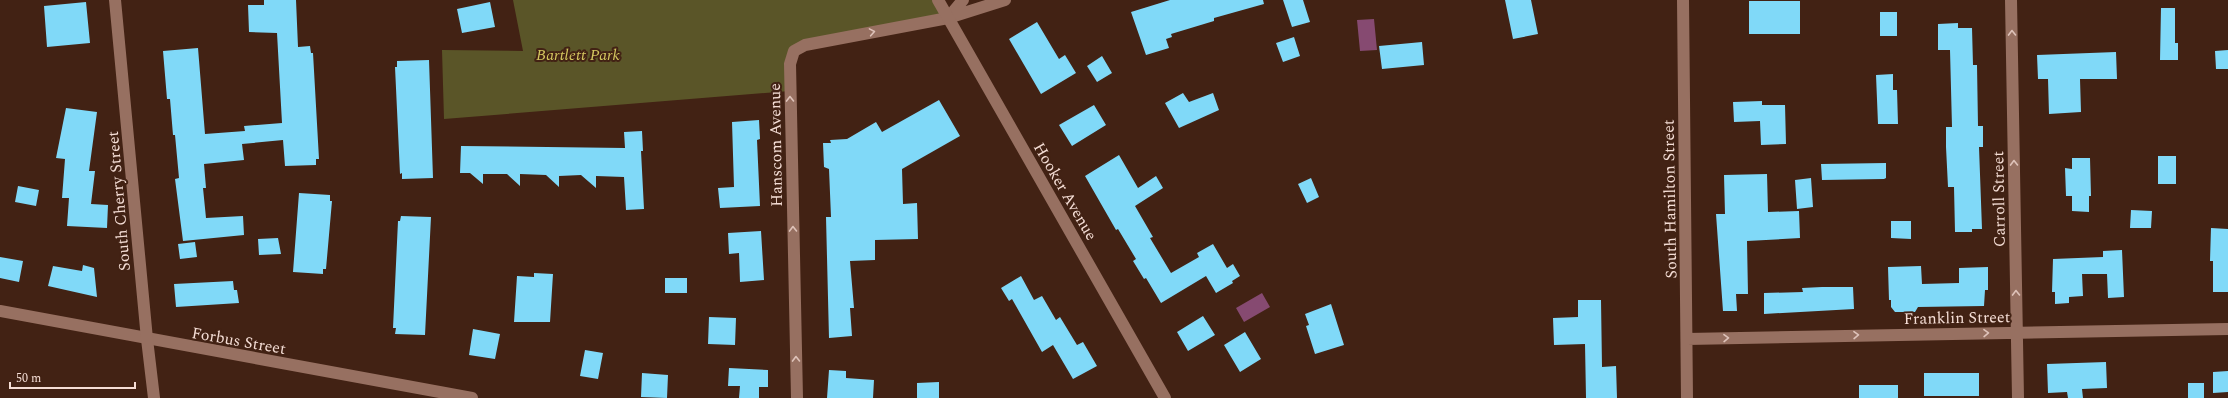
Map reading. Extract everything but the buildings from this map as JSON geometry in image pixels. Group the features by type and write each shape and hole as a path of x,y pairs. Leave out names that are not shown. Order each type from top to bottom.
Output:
{"street":[{"name":"South Cherry Street","path":"115,0 146,339 154,398"},
{"name":"Hooker Avenue","path":"938,0 1165,398"},
{"path":"948,18 963,0"},
{"name":"Hanscom Avenue","path":"797,398 790,64 794,51 804,45 948,18 1005,0"},
{"name":"South Hamilton Street","path":"1683,0 1687,398"},
{"name":"Carroll Street","path":"2011,0 2018,398"},
{"name":"Forbus Street","path":"0,312 472,398"},
{"name":"Franklin Street","path":"1687,339 2228,329"}],"green space":[{"name":"Bartlett Park","path":"513,0 938,0 948,18 794,51 790,91 444,119 442,50 523,51"}],"shaded area":[{"path":"1374,19 1377,50 1360,51 1357,20"},
{"path":"1262,293 1270,307 1244,322 1236,308"}]}
